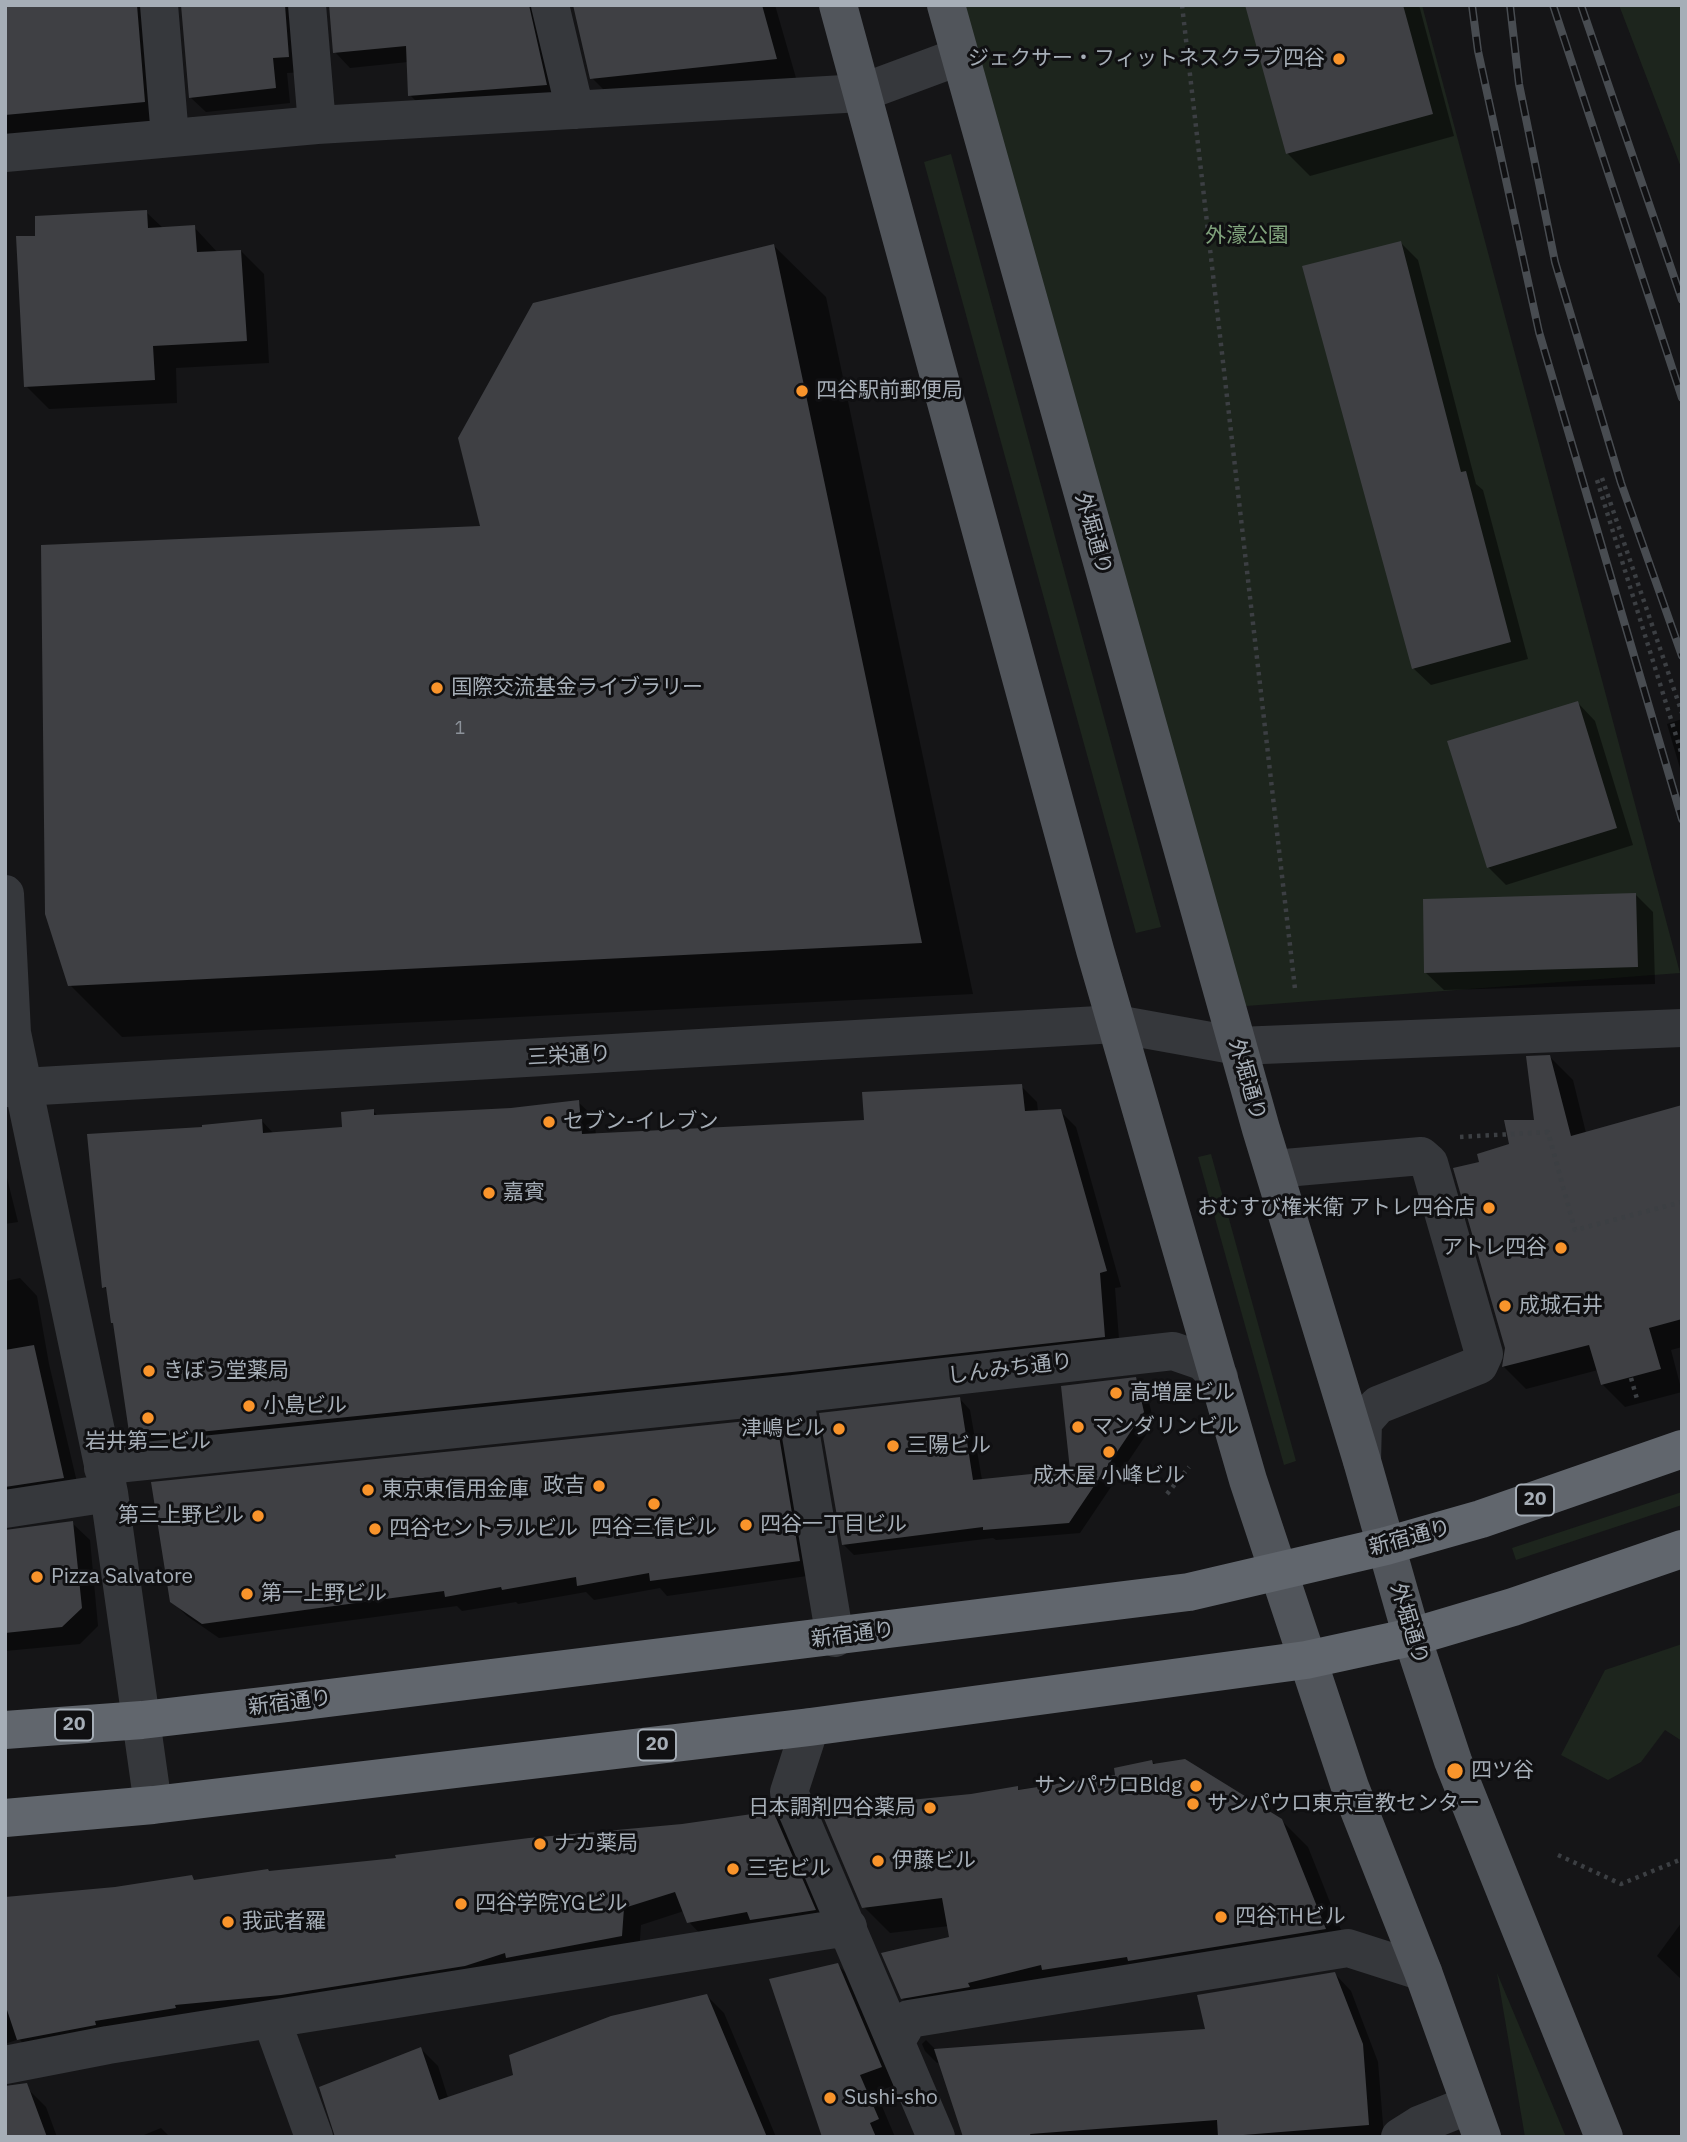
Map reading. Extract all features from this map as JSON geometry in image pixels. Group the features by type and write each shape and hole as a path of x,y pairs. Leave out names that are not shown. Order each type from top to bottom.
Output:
{"highway":[{"name":"新宿通り","path":"5,1730 142,1720 1189,1592 1386,1546 1481,1519 1682,1449"},
{"name":"20","path":"5,1818 153,1805 810,1727 1306,1660 1412,1637 1513,1607 1682,1549"}],"main road":[{"path":"838,5 1116,1024 1219,1377 1306,1660 1362,1819 1423,1972 1476,2121"},
{"name":"外堀通り","path":"946,5 958,57 1238,1046 1363,1461 1412,1637 1453,1761 1604,2137"}],"street":[{"path":"159,5 170,136"},
{"path":"307,5 317,125"},
{"path":"550,5 575,110"},
{"path":"5,153 170,136 317,125 862,93 958,57"},
{"path":"5,894 14,1087 106,1481 153,1805"},
{"name":"三栄通り","path":"14,1087 1116,1024 1238,1046 1682,1028"},
{"path":"1273,1168 1421,1156 1429,1163 1484,1354 1479,1365 1378,1405 1363,1422 1363,1461"},
{"name":"しんみち通り","path":"5,1509 106,1481 126,1463 793,1394 1173,1351 1202,1361 1219,1377"},
{"path":"793,1394 835,1637"},
{"path":"810,1727 789,1792 936,2137"},
{"path":"5,2065 108,2045 272,2021 848,1927"},
{"path":"896,2041 909,2019 1348,1948 1423,1972"},
{"path":"272,2021 314,2137"},
{"path":"1401,2137 1419,2125 1476,2121"}],"path":[{"path":"1182,5 1295,989"},
{"path":"1682,713 1600,479 1682,755"},
{"path":"1507,1134 1548,1132 1575,1230 1682,1202"},
{"path":"1630,1378 1637,1399"},
{"path":"1167,1494 1189,1467"},
{"path":"1558,1855 1620,1884 1682,1859"}],"green space":[{"name":"外濠公園","path":"947,5 1422,5 1680,973 1233,1007"},
{"path":"1619,5 1682,5 1682,170"},
{"path":"951,154 1161,927 1136,933 924,162"},
{"path":"1211,1154 1296,1461 1284,1465 1198,1157"},
{"path":"1682,1492 1682,1505 1516,1560 1512,1548"},
{"path":"1682,1644 1682,1741 1665,1730 1641,1762 1608,1780 1561,1755 1605,1670"},
{"path":"1497,1973 1566,2137 1525,2137"}],"building":[{"path":"5,5 137,5 145,102 5,115"},
{"path":"181,5 285,5 289,57 273,58 276,88 189,98"},
{"path":"329,5 529,5 547,85 408,96 406,46 333,53"},
{"path":"573,5 762,5 777,59 590,79"},
{"name":"ジェクサー・フィットネスクラブ四谷","path":"1245,5 1403,5 1433,114 1286,154"},
{"path":"147,210 148,228 195,225 197,252 241,250 247,341 153,346 155,380 24,387 16,236 35,236 35,216"},
{"path":"1401,241 1461,472 1466,471 1511,642 1412,669 1302,266"},
{"path":"774,244 922,943 68,986 45,914 41,545 480,526 458,438 533,303"},
{"path":"1578,701 1617,828 1487,868 1447,741"},
{"path":"1636,893 1638,967 1424,973 1423,899"},
{"name":"アトレ四谷","path":"1550,1055 1571,1136 1682,1105 1682,1319 1649,1328 1661,1369 1601,1385 1589,1345 1502,1367 1505,1348 1453,1168 1479,1162 1477,1154 1509,1144 1504,1120 1534,1120 1526,1056"},
{"path":"1022,1084 1025,1111 1061,1109 1107,1271 1100,1273 1105,1337 792,1372 130,1439 113,1323 106,1287 102,1288 87,1134 202,1127 262,1119 263,1133 342,1127 341,1112 374,1109 374,1115 511,1108 579,1100 582,1134 864,1120 862,1092"},
{"path":"34,1345 64,1478 5,1487 5,1350"},
{"path":"1136,1377 1144,1412 1069,1523 983,1530 983,1527 842,1545 819,1413 960,1397 973,1480 1070,1470 1061,1386"},
{"path":"776,1418 800,1561 650,1581 649,1573 577,1586 576,1577 502,1590 501,1587 445,1597 444,1591 202,1624 170,1602 151,1482"},
{"path":"73,1521 82,1608 62,1627 5,1633 5,1530"},
{"path":"1185,1759 1282,1819 1326,1929 1128,1961 1127,1957 1042,1970 1041,1965 968,1983 970,1987 901,1999 881,1953 949,1937 942,1898 862,1908 823,1816 828,1808 971,1794 1018,1786 1018,1790 1115,1775 1114,1768 1152,1760 1153,1764"},
{"path":"773,1811 816,1910 750,1920 747,1912 687,1923 675,1892 624,1908 622,1936 506,1958 505,1953 465,1966 281,1995 175,2005 176,2008 95,2021 96,2025 17,2040 5,2004 5,1897 115,1887 192,1875 194,1880 268,1869 396,1858 395,1855 529,1838 682,1824"},
{"path":"838,1963 882,2067 860,2075 879,2119 870,2123 876,2137 822,2137 769,1979"},
{"path":"1335,1972 1363,2044 1369,2125 1218,2137 1217,2120 1030,2134 1031,2137 963,2137 934,2049 1205,2029 1197,1995"},
{"path":"707,1994 767,2137 335,2137 319,2087 421,2047 439,2100 513,2075 509,2055 611,2016"},
{"path":"27,2083 47,2137 5,2137 5,2086"}],"railway":[{"path":"1472,5 1478,51 1539,332 1682,819"},
{"path":"1510,5 1519,84 1555,262 1621,483 1682,656"},
{"path":"1553,5 1682,398"},
{"path":"1581,5 1682,300"}],"place":[{"name":"ジェクサー・フィットネスクラブ四谷","path":"1339,59"},
{"name":"四谷駅前郵便局","path":"802,391"},
{"name":"国際交流基金ライブラリー","path":"437,688"},
{"name":"セブン-イレブン","path":"549,1122"},
{"name":"嘉賓","path":"489,1193"},
{"name":"おむすび権米衛 アトレ四谷店","path":"1489,1208"},
{"name":"アトレ四谷","path":"1561,1248"},
{"name":"成城石井","path":"1505,1306"},
{"name":"きぼう堂薬局","path":"149,1371"},
{"name":"高増屋ビル","path":"1116,1393"},
{"name":"小島ビル","path":"249,1406"},
{"name":"岩井第二ビル","path":"148,1418"},
{"name":"マンダリンビル","path":"1078,1427"},
{"name":"津嶋ビル","path":"839,1429"},
{"name":"三陽ビル","path":"893,1446"},
{"name":"成木屋 小峰ビル","path":"1109,1452"},
{"name":"政吉","path":"599,1486"},
{"name":"東京東信用金庫","path":"368,1490"},
{"name":"四谷三信ビル","path":"654,1504"},
{"name":"第三上野ビル","path":"258,1516"},
{"name":"四谷一丁目ビル","path":"746,1525"},
{"name":"四谷セントラルビル","path":"375,1529"},
{"name":"Pizza Salvatore","path":"37,1577"},
{"name":"第一上野ビル","path":"247,1594"},
{"name":"四ツ谷","path":"1455,1771"},
{"name":"サンパウロBldg","path":"1196,1786"},
{"name":"サンパウロ東京宣教センター","path":"1193,1804"},
{"name":"日本調剤四谷薬局","path":"930,1808"},
{"name":"ナカ薬局","path":"540,1844"},
{"name":"伊藤ビル","path":"878,1861"},
{"name":"三宅ビル","path":"733,1869"},
{"name":"四谷学院YGビル","path":"461,1904"},
{"name":"四谷THビル","path":"1221,1917"},
{"name":"我武者羅","path":"228,1922"},
{"name":"Sushi-sho","path":"830,2098"}]}
